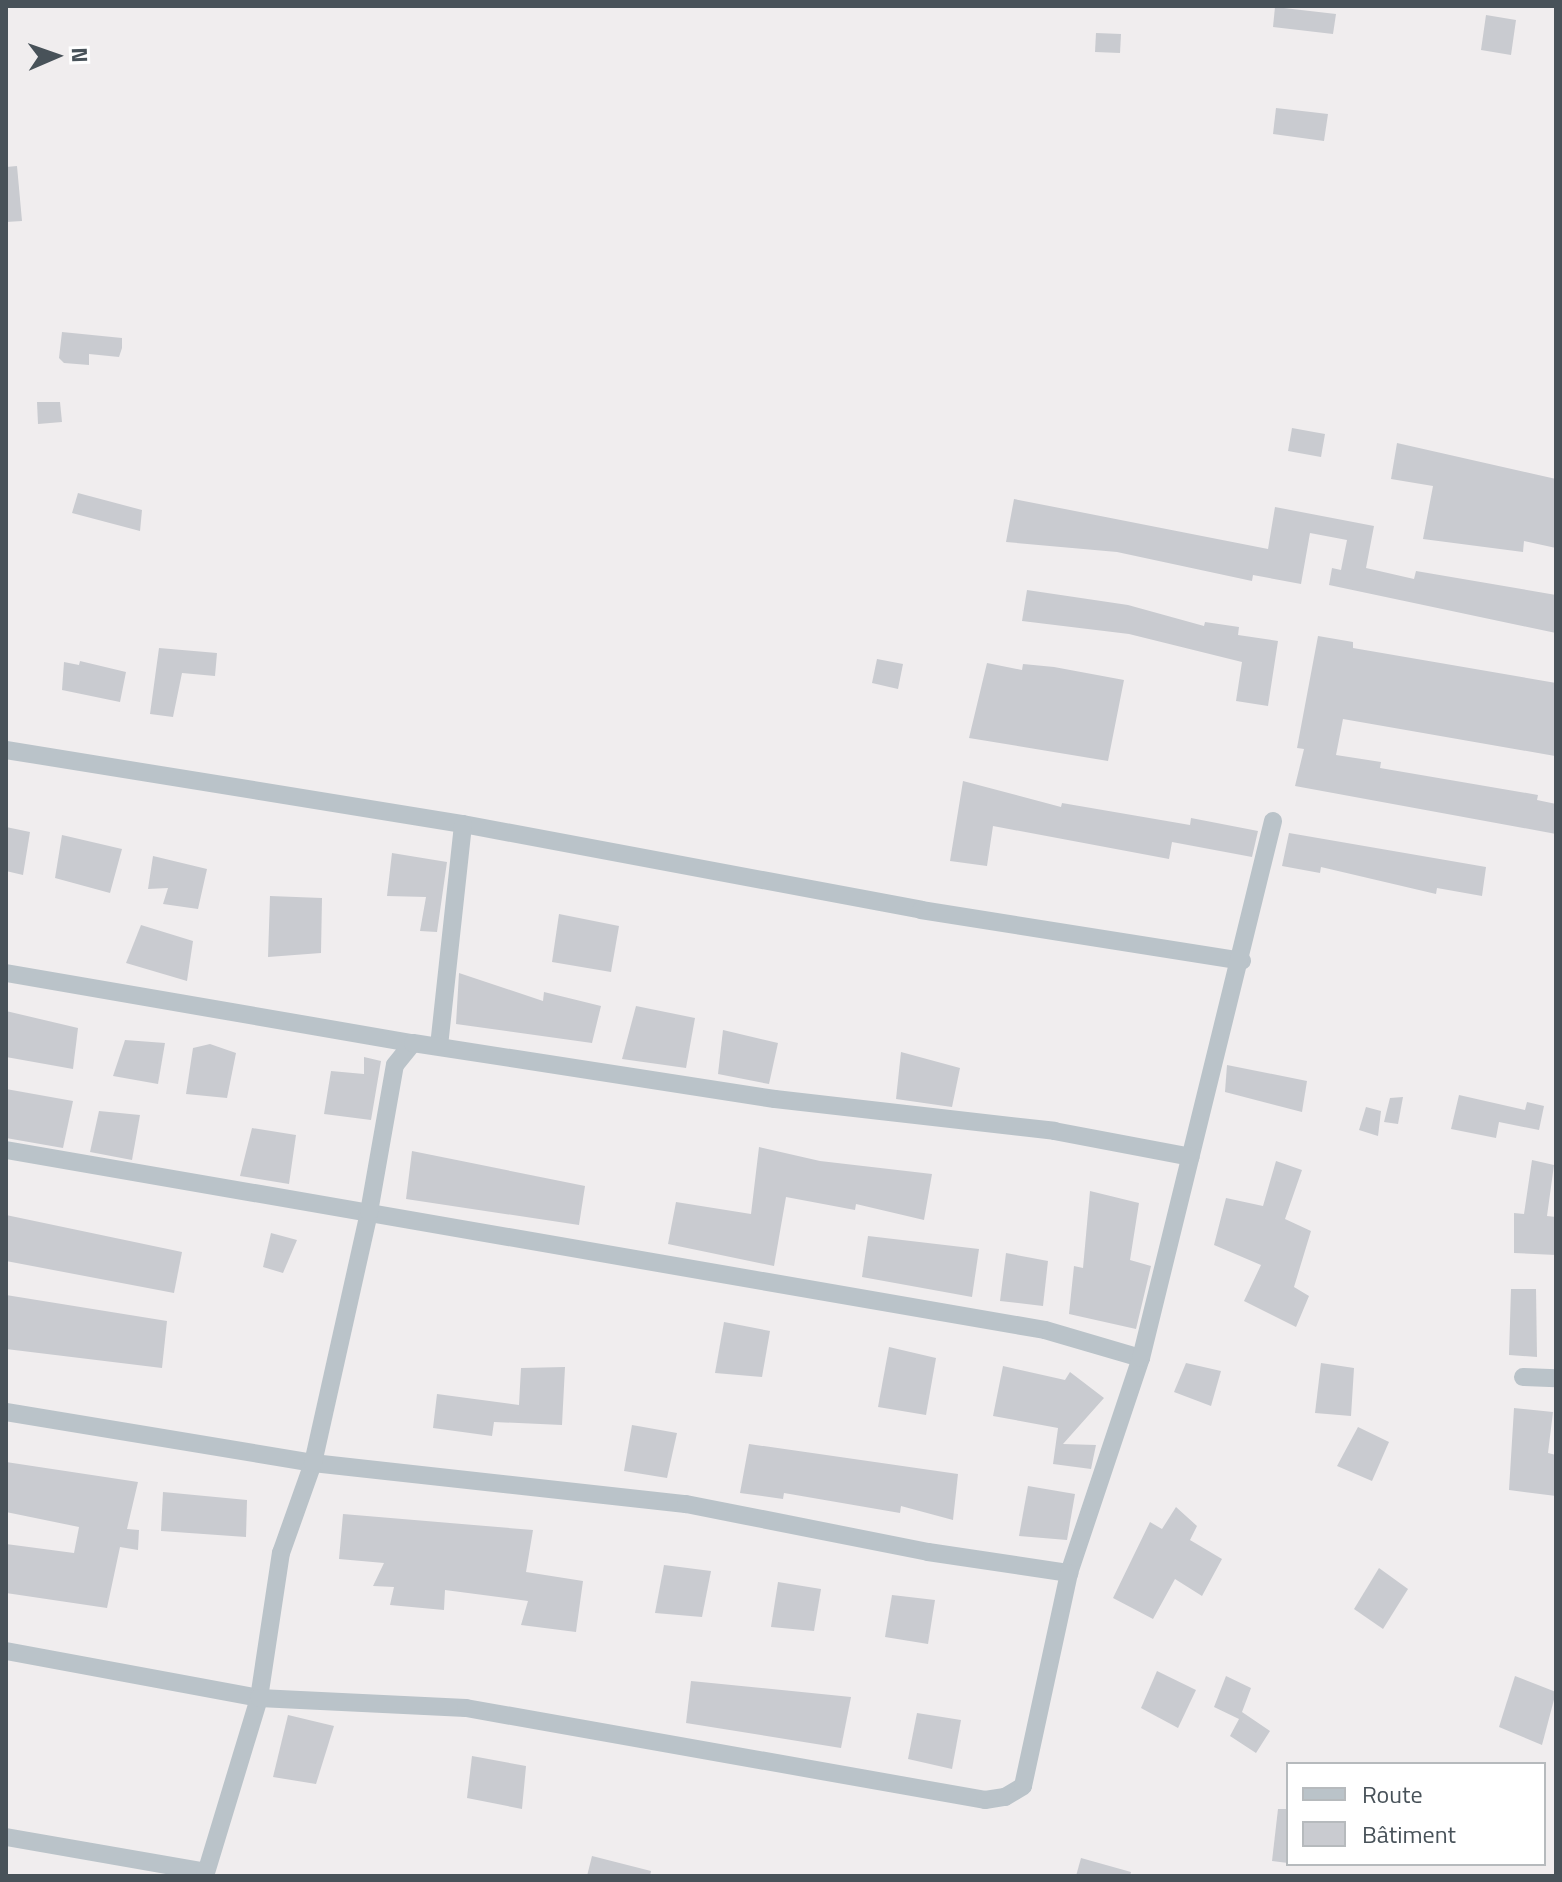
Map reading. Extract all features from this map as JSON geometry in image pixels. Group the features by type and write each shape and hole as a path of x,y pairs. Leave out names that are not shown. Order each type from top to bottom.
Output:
{"street":[{"path":"6,750 463,824 921,910 1242,961"},
{"path":"6,1651 259,1698 466,1708 985,1800 1005,1797 1023,1786 1069,1573 1141,1358 1242,961 1273,821"},
{"path":"439,1046 463,824"},
{"path":"6,973 413,1043 791,1101 1054,1131 1191,1157"},
{"path":"6,1837 206,1874 259,1698 281,1553 313,1463 369,1212 395,1065 413,1043"},
{"path":"6,1150 1045,1330 1141,1358"},
{"path":"1523,1377 1556,1378"},
{"path":"6,1412 313,1463 686,1504 928,1552 1069,1573"}],"building":[{"path":"1275,7 1336,14 1333,34 1273,27"},
{"path":"1486,15 1516,20 1511,55 1481,50"},
{"path":"1096,33 1121,34 1120,53 1095,52"},
{"path":"1276,108 1328,114 1324,141 1273,134"},
{"path":"17,166 22,221 6,222 6,167"},
{"path":"62,332 122,338 119,357 89,354 89,365 64,363 59,358"},
{"path":"37,402 60,402 62,422 38,424"},
{"path":"1292,428 1325,434 1321,457 1288,451"},
{"path":"1397,443 1556,479 1556,548 1524,541 1523,552 1423,539 1433,486 1391,479"},
{"path":"78,493 142,510 140,531 72,513"},
{"path":"1014,499 1268,549 1275,507 1374,526 1366,568 1414,579 1416,571 1556,595 1556,633 1329,585 1332,568 1341,570 1347,540 1310,533 1301,584 1253,575 1252,581 1117,552 1006,542"},
{"path":"1027,590 1128,605 1204,626 1205,622 1239,627 1238,635 1278,641 1268,706 1236,701 1242,662 1129,634 1022,621"},
{"path":"1318,636 1353,642 1353,648 1556,683 1555,756 1343,719 1336,755 1381,762 1380,768 1538,795 1537,800 1556,804 1556,834 1295,786 1304,749 1297,748"},
{"path":"159,648 217,653 215,676 182,673 173,717 150,714"},
{"path":"877,659 903,664 898,689 872,683"},
{"path":"80,661 126,672 120,702 62,690 64,662 79,665"},
{"path":"987,663 1022,670 1023,664 1054,667 1124,680 1108,761 969,738"},
{"path":"963,781 1061,807 1062,803 1190,825 1191,818 1258,831 1252,857 1172,842 1169,859 993,826 987,866 950,861"},
{"path":"6,827 30,832 23,875 6,871"},
{"path":"1289,833 1486,867 1482,896 1437,888 1436,894 1321,867 1320,873 1282,866"},
{"path":"62,835 122,849 110,893 55,878"},
{"path":"392,853 447,862 437,932 420,931 426,897 387,896"},
{"path":"153,856 207,869 198,909 163,904 168,888 148,889"},
{"path":"270,896 322,898 321,953 268,957"},
{"path":"559,914 619,926 611,972 552,962"},
{"path":"141,925 193,941 187,981 126,963"},
{"path":"459,973 543,1001 544,992 601,1006 592,1043 456,1024"},
{"path":"636,1006 695,1018 686,1068 622,1059"},
{"path":"6,1011 78,1028 73,1069 6,1057"},
{"path":"723,1030 778,1043 769,1084 718,1074"},
{"path":"125,1040 165,1043 158,1084 113,1076"},
{"path":"210,1044 236,1053 227,1098 186,1094 193,1048"},
{"path":"901,1052 960,1068 952,1107 896,1099"},
{"path":"364,1057 381,1061 371,1120 324,1114 331,1071 364,1074"},
{"path":"1227,1065 1307,1081 1302,1112 1225,1092"},
{"path":"6,1089 73,1101 63,1148 6,1138"},
{"path":"1459,1095 1525,1110 1527,1102 1544,1106 1539,1130 1499,1122 1496,1138 1451,1129"},
{"path":"1403,1097 1398,1124 1384,1122 1390,1098"},
{"path":"1366,1107 1381,1111 1378,1136 1359,1130"},
{"path":"99,1111 140,1115 132,1160 90,1152"},
{"path":"252,1128 296,1135 289,1184 240,1176"},
{"path":"759,1147 820,1161 932,1174 924,1220 856,1204 855,1210 786,1197 774,1266 668,1244 676,1202 751,1214"},
{"path":"412,1151 585,1186 579,1225 406,1199"},
{"path":"1532,1160 1554,1165 1547,1216 1556,1217 1556,1255 1514,1253 1514,1213 1524,1214"},
{"path":"1276,1161 1302,1170 1285,1219 1311,1231 1294,1287 1309,1296 1296,1327 1244,1301 1261,1265 1214,1245 1226,1198 1263,1206"},
{"path":"1090,1191 1139,1203 1130,1260 1151,1266 1136,1329 1069,1314 1074,1266 1083,1268"},
{"path":"6,1215 182,1252 174,1293 6,1261"},
{"path":"271,1233 297,1240 283,1273 263,1267"},
{"path":"868,1236 979,1249 972,1297 862,1277"},
{"path":"1006,1253 1048,1261 1043,1306 1000,1301"},
{"path":"1511,1289 1536,1289 1537,1357 1509,1355"},
{"path":"6,1295 167,1321 162,1368 6,1349"},
{"path":"724,1322 770,1331 762,1377 715,1373"},
{"path":"889,1347 936,1358 926,1415 878,1407"},
{"path":"1186,1363 1221,1371 1211,1406 1174,1392"},
{"path":"1321,1363 1354,1368 1351,1416 1315,1413"},
{"path":"1003,1366 1065,1380 1070,1372 1104,1398 1063,1444 1096,1445 1091,1469 1053,1464 1058,1428 993,1416"},
{"path":"565,1367 562,1425 494,1422 492,1436 433,1428 437,1394 519,1405 521,1368"},
{"path":"1514,1408 1553,1412 1548,1453 1556,1455 1556,1496 1509,1490"},
{"path":"632,1425 677,1433 667,1478 624,1471"},
{"path":"1358,1427 1389,1442 1372,1481 1337,1466"},
{"path":"749,1444 958,1474 953,1520 901,1506 900,1513 784,1493 783,1499 740,1493"},
{"path":"6,1462 138,1482 127,1529 139,1530 138,1550 120,1547 107,1608 6,1593 6,1544 74,1553 79,1527 6,1512"},
{"path":"1028,1486 1075,1494 1067,1540 1019,1536"},
{"path":"163,1492 247,1500 246,1537 161,1531"},
{"path":"1176,1507 1197,1526 1190,1540 1222,1559 1202,1596 1175,1579 1153,1619 1113,1598 1150,1522 1162,1529"},
{"path":"343,1514 533,1530 526,1572 583,1581 576,1632 521,1625 528,1601 445,1590 444,1610 390,1605 394,1587 373,1586 384,1563 339,1559"},
{"path":"664,1565 711,1571 702,1617 655,1613"},
{"path":"1379,1568 1408,1589 1383,1629 1354,1609"},
{"path":"778,1582 821,1589 814,1631 771,1627"},
{"path":"892,1595 935,1600 928,1644 885,1637"},
{"path":"1157,1671 1196,1690 1178,1728 1141,1708"},
{"path":"1226,1676 1251,1688 1242,1712 1270,1731 1256,1753 1230,1736 1239,1719 1214,1707"},
{"path":"1515,1676 1556,1692 1542,1745 1499,1727"},
{"path":"691,1681 851,1697 841,1748 686,1723"},
{"path":"917,1713 961,1720 952,1769 908,1759"},
{"path":"288,1715 334,1726 316,1784 273,1777"},
{"path":"472,1756 526,1766 522,1809 467,1798"},
{"path":"1278,1809 1286,1809 1286,1863 1272,1861"},
{"path":"592,1856 651,1871 650,1876 587,1876"},
{"path":"1081,1858 1131,1872 1130,1876 1076,1876"}]}
